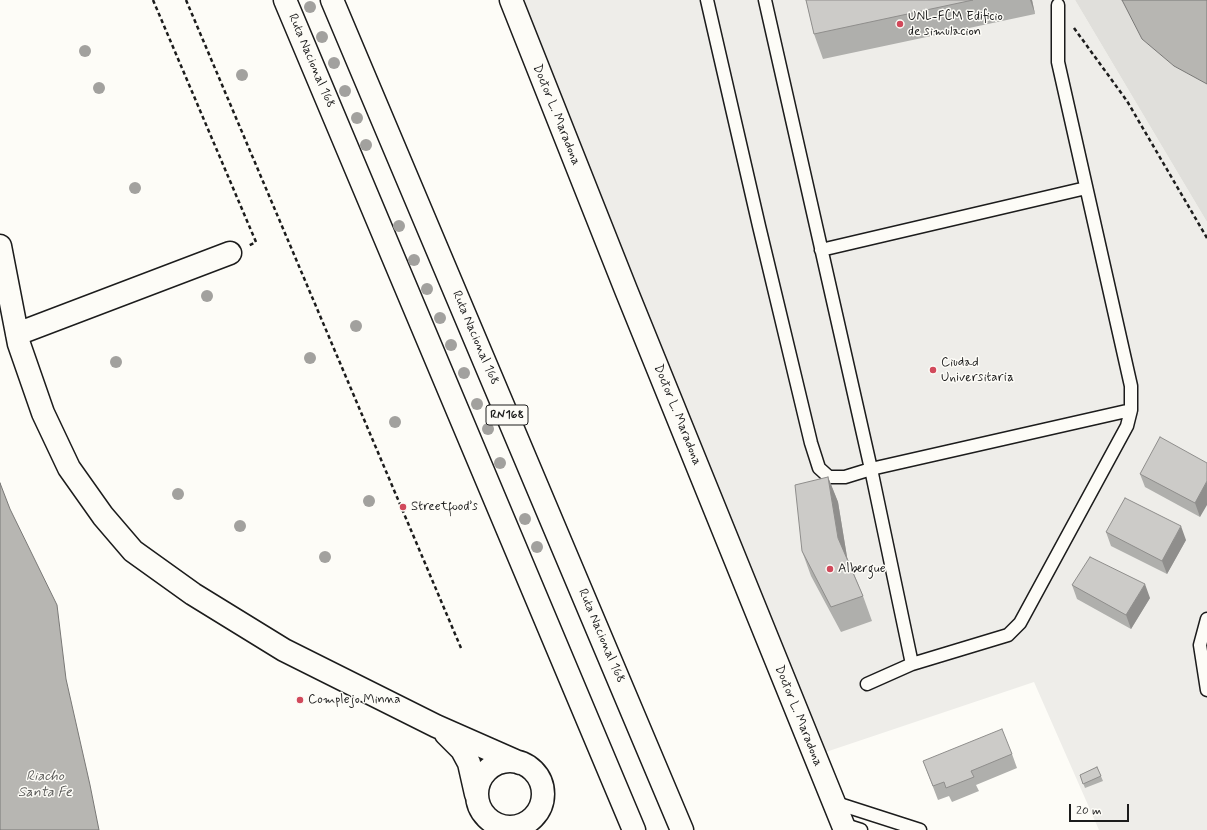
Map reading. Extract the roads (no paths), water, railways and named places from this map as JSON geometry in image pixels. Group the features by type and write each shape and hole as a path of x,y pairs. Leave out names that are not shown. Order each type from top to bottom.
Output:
{"main road":[{"name":"Ruta Nacional 168","path":"285,0 634,830"},
{"name":"Ruta Nacional 168","path":"332,0 682,830"},
{"name":"Doctor L. Maradona","path":"511,0 626,290 833,802 849,828"},
{"path":"0,246 19,344 43,413 69,468 102,516 133,551 193,594 284,650 436,726 529,768 536,775 541,785 543,796 540,807 534,817 525,824 514,827 503,827 492,822 484,815 478,805 469,762 462,750 454,741 436,726"},
{"path":"17,334 230,253"},
{"path":"476,794 478,784 490,767 499,763 510,761 520,763"}],"lane":[{"path":"707,0 758,226 810,443 819,468 829,477 845,477 871,469 1131,410"},
{"path":"765,0 871,469 912,664"},
{"path":"867,684 912,664 1008,635 1020,623 1127,426 1131,410 1131,386 1058,62 1058,5"},
{"path":"821,250 1086,188"},
{"path":"1207,619 1203,628 1200,645 1207,690"},
{"path":"833,802 920,830"}],"water":[{"path":"1122,0 1207,0 1207,84 1174,66 1142,39"},
{"name":"Riacho Santa Fe","path":"0,483 10,509 57,605 66,679 99,830 0,830"}],"place":[{"name":"UNL-FCM Edificio de simulacion","path":"900,24"},
{"name":"Ciudad Universitaria","path":"933,370"},
{"name":"Streetfood’s","path":"403,507"},
{"name":"Albergue","path":"830,569"},
{"name":"Complejo Minna","path":"300,700"}]}
